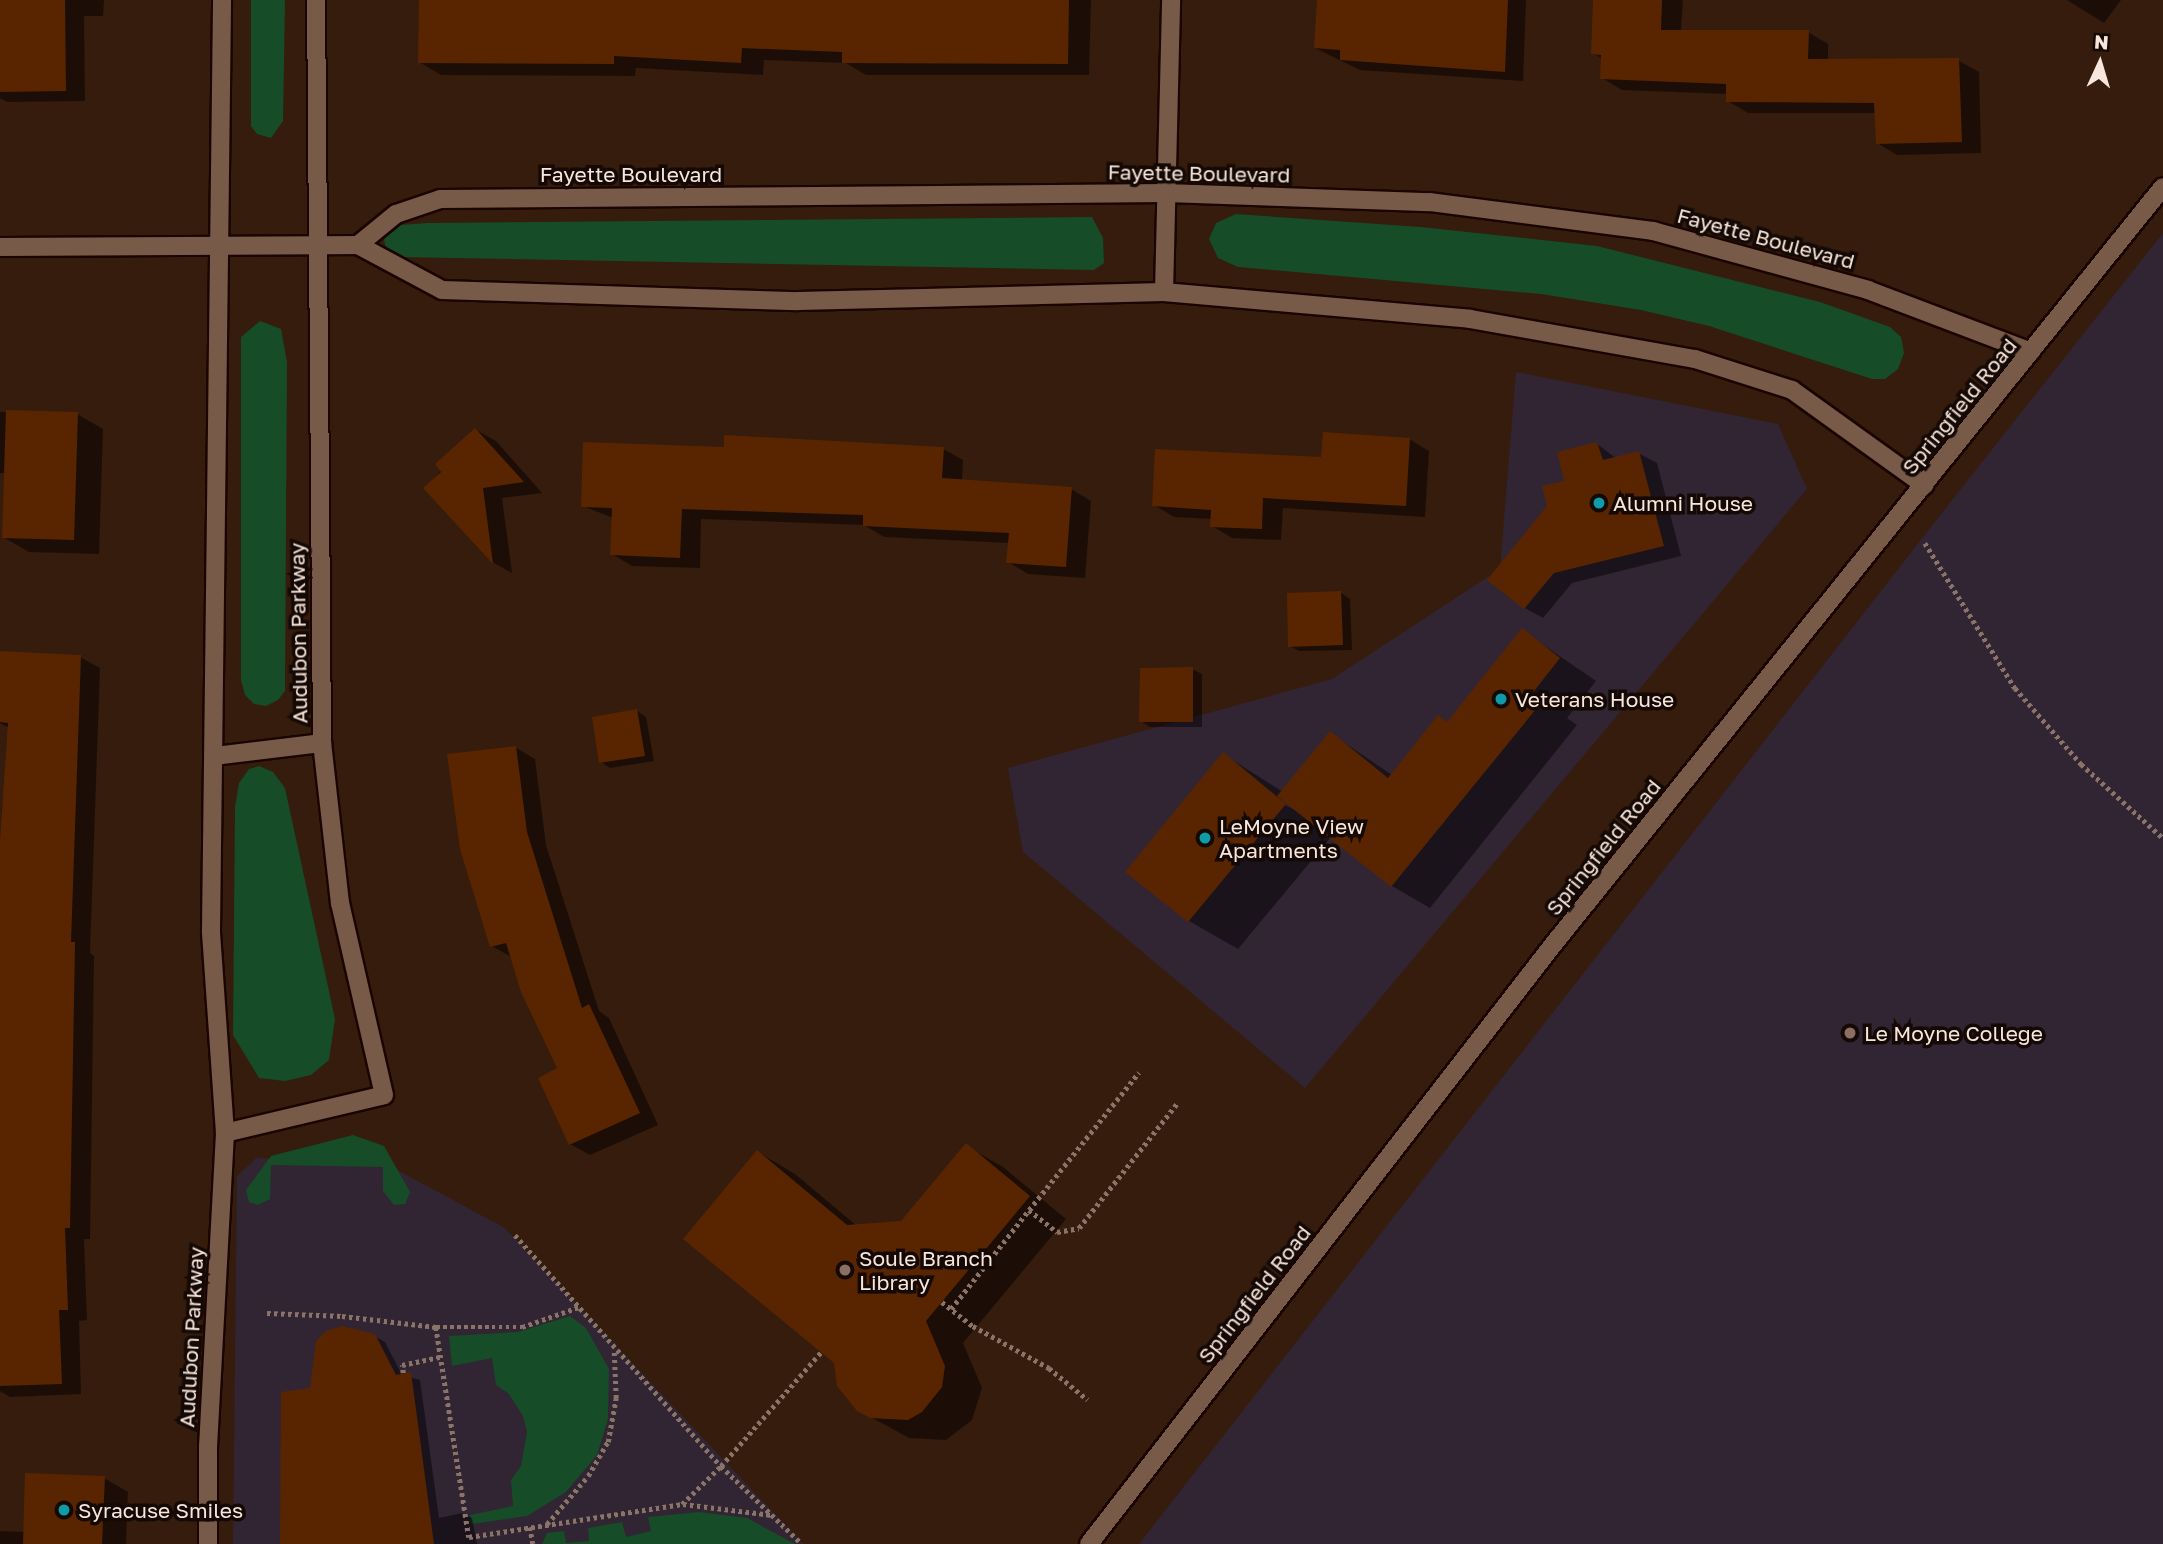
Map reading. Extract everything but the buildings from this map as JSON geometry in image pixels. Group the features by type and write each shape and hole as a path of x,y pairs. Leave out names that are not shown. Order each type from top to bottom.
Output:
{"street":[{"name":"Audubon Parkway","path":"208,1544 208,1447 225,1133 211,931 222,0"},
{"name":"Audubon Parkway","path":"225,1133 384,1096 340,903 322,743 316,0"},
{"path":"1164,292 1171,0"},
{"name":"Springfield Road","path":"1089,1544 1552,946 2163,187"},
{"name":"Fayette Boulevard","path":"358,245 396,214 440,199 1167,193 1430,202 1653,231 1868,290 2031,352"},
{"path":"0,247 358,245 442,290 797,301 1164,292 1470,319 1695,359 1792,390 1924,485"},
{"path":"214,756 322,743"}],"path":[{"path":"1904,510 2015,688 2081,764 2163,838"},
{"path":"951,1309 1139,1072"},
{"path":"1029,1209 1058,1232 1079,1228 1178,1102"},
{"path":"515,1235 614,1351 721,1466 802,1544"},
{"path":"942,1302 973,1326 1049,1368 1088,1400"},
{"path":"267,1313 342,1315 436,1327 522,1327 579,1307"},
{"path":"436,1327 468,1537 682,1504 772,1515"},
{"path":"547,1525 588,1476 608,1442 616,1398 614,1351"},
{"path":"682,1504 721,1466 821,1352"},
{"path":"403,1373 402,1365 441,1357"},
{"path":"530,1527 533,1544"}],"shaded area":[{"name":"Le Moyne College","path":"2163,233 2163,1544 1139,1544 1934,523"},
{"path":"1516,372 1778,424 1807,489 1305,1088 1023,852 1008,768 1332,679 1500,569"},
{"path":"256,1158 386,1164 505,1228 803,1544 233,1544 237,1176"}],"green space":[{"path":"251,0 285,0 283,121 271,138 257,134 251,126"},
{"path":"1236,214 1421,227 1597,246 1820,302 1890,327 1901,337 1904,353 1898,369 1885,379 1872,379 1709,326 1641,310 1541,294 1238,267 1218,258 1209,239 1216,223"},
{"path":"1092,217 1103,238 1104,263 1094,270 398,257 387,251 384,240 389,230 400,225 427,223"},
{"path":"260,321 281,329 287,362 285,691 278,700 266,706 254,704 245,695 241,680 241,337"},
{"path":"259,766 273,772 285,788 335,1019 329,1060 311,1075 285,1081 259,1078 233,1035 235,807 239,783 249,769"},
{"path":"353,1135 384,1146 410,1192 405,1204 394,1205 383,1191 383,1167 271,1165 270,1199 258,1205 249,1202 246,1190 271,1156"},
{"path":"570,1316 586,1328 609,1369 608,1419 597,1455 566,1492 527,1516 472,1524 470,1515 513,1506 511,1480 521,1466 527,1432 523,1416 509,1394 496,1385 492,1358 452,1366 449,1336 518,1332"},
{"path":"699,1512 747,1518 795,1544 542,1544 547,1533 564,1531 566,1543 589,1541 588,1528 622,1522 626,1537 651,1531 648,1517"}],"place":[{"name":"Alumni House","path":"1599,503"},
{"name":"Veterans House","path":"1501,699"},
{"name":"LeMoyne View Apartments","path":"1205,838"},
{"name":"Le Moyne College","path":"1850,1033"},
{"name":"Soule Branch Library","path":"845,1270"},
{"name":"Syracuse Smiles","path":"64,1510"}]}
